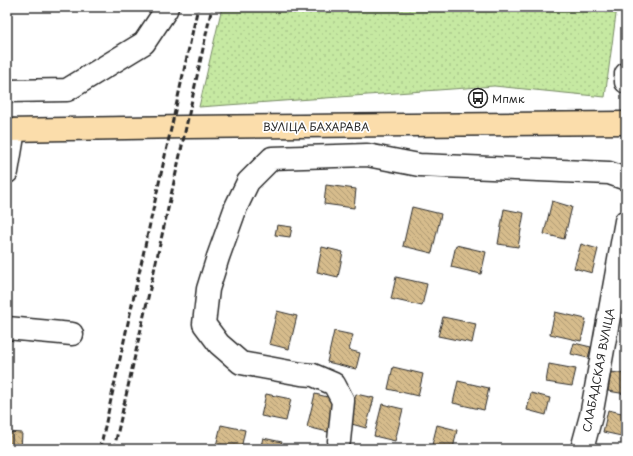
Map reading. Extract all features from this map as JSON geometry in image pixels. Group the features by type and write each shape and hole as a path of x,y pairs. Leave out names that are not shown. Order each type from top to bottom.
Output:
{"main road":[{"name":"ВУЛІЦА БАХАРАВА","path":"11,130 626,123"}],"street":[{"path":"7,91 67,90 144,43 167,7"},
{"path":"626,74 626,82"},
{"path":"7,172 11,130"},
{"path":"339,441 343,401 334,384 312,375 241,363 219,344 204,324 208,289 236,207 248,182 272,158 367,155 418,164 609,173 626,179"},
{"name":"СЛАБАДСКАЯ ВУЛІЦА","path":"582,449 591,416 626,221"},
{"path":"7,328 72,334"}],"green space":[{"path":"222,7 617,7 605,97 494,86 199,107"}],"building":[{"path":"326,185 356,189 354,208 324,204"},
{"path":"552,201 572,207 564,239 544,234"},
{"path":"412,207 441,214 432,253 403,246"},
{"path":"504,209 524,213 518,247 498,244"},
{"path":"277,225 292,227 290,237 275,235"},
{"path":"581,244 598,249 592,273 574,268"},
{"path":"456,245 486,252 481,274 451,267"},
{"path":"322,247 343,252 338,277 317,272"},
{"path":"396,277 427,284 422,306 391,299"},
{"path":"277,311 297,316 289,349 269,344"},
{"path":"555,312 586,319 581,341 550,334"},
{"path":"443,317 476,324 472,343 438,336"},
{"path":"334,331 353,335 349,350 360,353 356,369 327,362"},
{"path":"574,343 591,347 588,358 571,354"},
{"path":"549,364 576,369 572,386 546,382"},
{"path":"393,367 423,374 418,396 388,389"},
{"path":"611,372 626,374 626,394 608,391"},
{"path":"458,381 489,388 484,410 453,403"},
{"path":"531,393 550,398 546,415 527,410"},
{"path":"266,394 291,399 286,421 261,416"},
{"path":"315,394 336,399 328,432 307,427"},
{"path":"356,394 374,398 366,428 348,423"},
{"path":"382,404 403,409 395,441 374,436"},
{"path":"608,410 626,414 626,437 603,432"},
{"path":"221,425 245,430 241,449 229,449 216,446"},
{"path":"437,425 457,430 453,449 431,449"},
{"path":"7,432 22,433 21,449 7,449"},
{"path":"263,438 282,442 280,449 260,449"},
{"path":"593,446 626,448 626,449 593,449"}],"railway":[{"path":"100,449 198,7"},
{"path":"114,449 212,7"}],"place":[{"name":"Мпмк","path":"478,98"}]}
